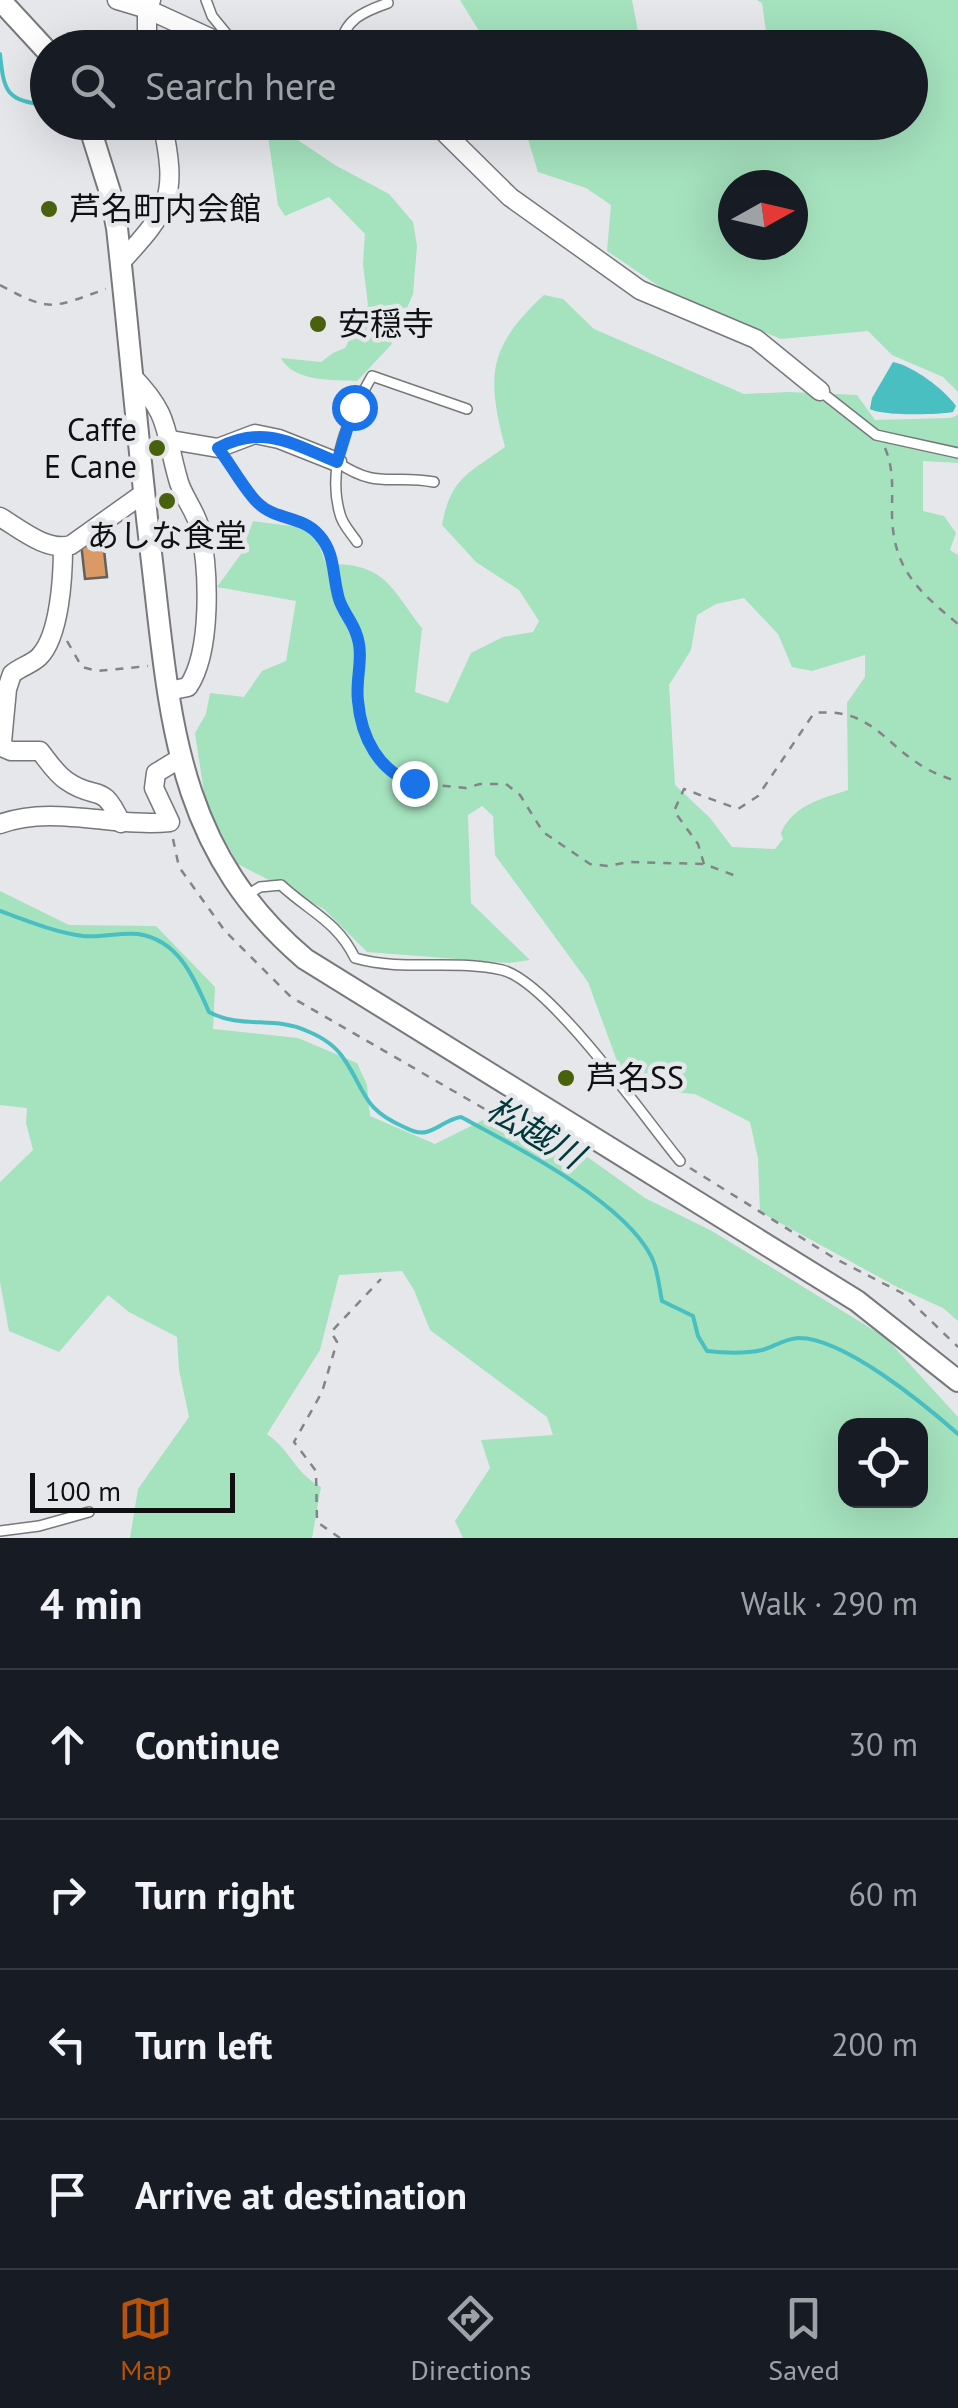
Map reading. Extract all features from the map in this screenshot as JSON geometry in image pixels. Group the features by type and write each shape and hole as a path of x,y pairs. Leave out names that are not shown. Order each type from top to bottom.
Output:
{"street":[{"path":"0,0 30,32"},
{"path":"117,0 149,5 199,30"},
{"path":"148,30 149,5"},
{"path":"94,140 110,192 122,272 164,664 180,759 206,832 244,897 277,936 304,959 856,1302 958,1382"},
{"path":"122,272 158,222 170,194 166,140"},
{"path":"452,140 510,197 640,290 756,339 820,391"},
{"path":"132,376 152,397 171,440 178,481 200,526 207,588 198,672 188,687 168,691"},
{"path":"171,440 218,448 255,434 278,438 337,462"},
{"path":"0,517 38,540 63,547 72,545 144,493"},
{"path":"63,547 56,619 38,659 12,674 7,689 4,748 40,750 66,781 104,794 121,823"},
{"path":"0,824 54,816 121,823 170,822 154,788 156,774 180,759"}],"lane":[{"path":"206,0 222,30"},
{"path":"346,30 361,12 388,3"},
{"path":"357,542 340,518 335,488 337,462 354,407 372,376 467,409"},
{"path":"820,391 876,435 958,453"},
{"path":"337,462 360,478 434,482"},
{"path":"244,897 260,886 281,885 337,927 356,958 397,967 490,968 507,971 525,981 572,1028 680,1161"},
{"path":"0,1532 89,1512"}],"path":[{"path":"0,285 39,306 63,304 122,272"},
{"path":"876,435 884,444 892,472 895,548 913,584 958,624"},
{"path":"218,448 256,502 271,512 309,525 327,547 338,596 356,630 360,648 357,699 365,739 398,778 466,788 506,784 520,795 543,832 590,864 704,864 736,876"},
{"path":"56,619 72,655 82,667 108,671 164,664"},
{"path":"704,864 698,844 674,810 684,789 738,809 758,796 814,713 837,711 870,724 929,770 958,782"},
{"path":"170,822 179,867 224,931 291,997 495,1115"},
{"path":"680,1161 834,1258 902,1294 958,1347"},
{"path":"340,1538 318,1522 316,1472 294,1442 322,1392 337,1342 331,1332 381,1279"}],"green space":[{"path":"460,0 632,0 638,30 479,30"},
{"path":"757,0 958,0 958,392 943,377 892,355 868,331 781,339 672,295 607,251 611,205 586,188 538,172 528,140 928,140 928,30 766,30 762,3"},
{"path":"269,140 298,140 389,194 413,222 417,246 413,294 391,345 357,381 304,376 281,358 321,362 345,348 368,305 363,264 365,234 329,197 285,216 278,205"},
{"path":"544,295 563,299 594,329 744,394 857,395 875,420 958,415 958,463 923,461 923,511 944,516 956,533 950,550 958,555 958,1321 943,1308 760,1212 758,1158 750,1122 695,1094 627,1088 588,982 495,855 493,816 482,806 468,815 471,903 530,960 509,963 367,952 324,909 238,864 206,806 195,733 206,714 210,693 244,697 262,671 286,661 296,601 217,587 241,554 253,521 313,529 326,564 374,572 393,589 422,628 415,692 448,703 471,653 503,637 533,632 539,621 519,590 476,562 442,525 456,486 505,447 495,400 496,364 502,347","holes":["744,598 778,634 792,667 812,671 865,655 865,677 847,703 848,790 800,809 786,823 781,833 783,839 775,849 732,847 710,818 675,785 669,685 691,650 697,615 716,604"]},
{"path":"0,891 69,925 156,926 215,987 213,1029 298,1038 357,1063 367,1085 370,1116 435,1144 509,1107 548,1129 645,1198 712,1231 885,1337 958,1417 958,1538 463,1538 455,1521 490,1468 481,1440 553,1435 547,1417 430,1330 402,1271 339,1275 320,1350 267,1434 304,1475 321,1487 312,1538 130,1538 138,1489 189,1417 177,1337 129,1312 108,1295 59,1352 9,1331 0,1282 0,1182 33,1150 26,1123 27,1108 0,1105"}],"water":[{"path":"893,362 910,368 936,386 956,406 953,412 897,414 870,409 872,398"}],"building":[{"path":"103,541 107,577 85,579 81,543"}],"waterway":[{"path":"0,54 9,92 30,102"},
{"name":"松越川","path":"0,911 72,934 138,934 164,944 183,962 209,1012 233,1020 283,1024 313,1033 340,1054 372,1106 390,1120 423,1132 461,1117 593,1195 637,1235 653,1261 662,1301 693,1316 707,1351 762,1350 794,1338 817,1341 883,1375 958,1434"}],"place":[{"name":"芦名町内会館","path":"49,209"},
{"name":"安穏寺","path":"318,324"},
{"name":"Caffe E Cane","path":"157,448"},
{"name":"あしな食堂","path":"167,501"},
{"name":"芦名SS","path":"566,1078"}],"route":[{"path":"354,407 337,462 278,438 255,434 218,448 256,502 271,512 309,525 327,547 338,596 356,630 360,648 357,699 365,739 398,778 414,783"}]}
